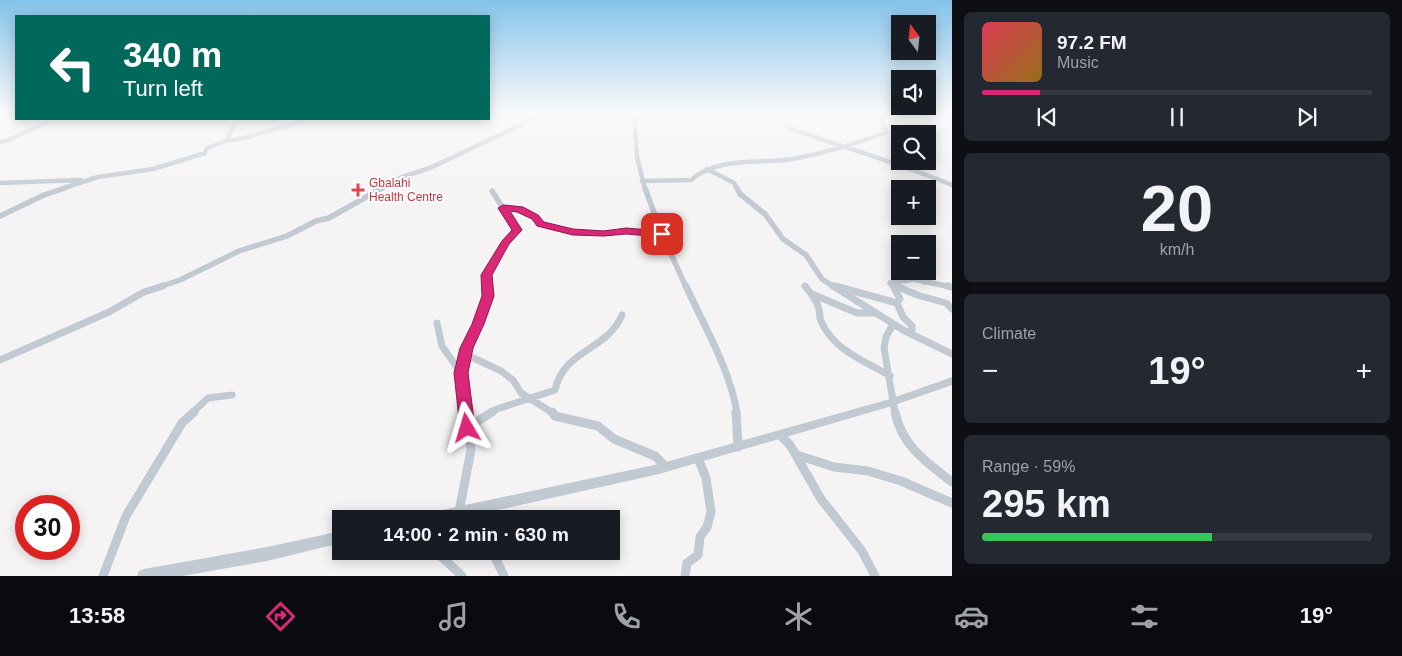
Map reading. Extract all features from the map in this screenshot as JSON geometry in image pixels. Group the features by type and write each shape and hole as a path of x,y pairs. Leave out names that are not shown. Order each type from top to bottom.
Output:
{"street":[{"path":"0,183 78,180 129,174 171,164 205,153 207,148 233,140"},
{"path":"0,360 109,312 144,292 180,280 239,251 287,236 316,221 328,218 402,177 430,168 490,140"},
{"path":"635,140 636,157 642,181 662,234 723,367 735,402 738,424 738,447"},
{"path":"821,140 914,169 952,186"},
{"path":"642,181 653,179 691,180 694,175 707,169 779,159 795,159 863,140"},
{"path":"707,169 734,183 740,194 765,214 784,239 806,255 822,279 893,324 952,354"},
{"path":"0,216 44,195 98,177"},
{"path":"459,510 471,450 461,373 465,354 488,296 486,275 505,243 517,230 492,191"},
{"path":"503,208 520,209 535,217 541,224 573,232 604,234 626,231 662,234"},
{"path":"890,283 905,278 952,287"},
{"path":"890,283 895,287 900,299 897,303"},
{"path":"890,283 916,295 946,303 952,309"},
{"path":"805,286 812,294 819,309 820,320 832,339 850,355 866,360 890,376"},
{"path":"834,286 845,286 888,302 897,303"},
{"path":"812,294 857,313 876,313"},
{"path":"897,303 903,317 912,326 912,334"},
{"path":"467,428 498,409 555,390 556,376 582,351 608,336 618,325 622,315"},
{"path":"437,323 442,346 461,373"},
{"path":"893,324 884,344 890,376 892,402 898,425 907,442 921,458 952,482"},
{"path":"465,354 513,380 521,392 550,410 555,416 598,426 614,439 655,456 666,468"},
{"path":"491,510 666,468 892,402 952,381"},
{"path":"103,576 126,516 182,423 208,398 232,395"},
{"path":"780,435 797,455 821,499 862,551 875,576"},
{"path":"797,455 834,467 868,471 952,503"},
{"path":"685,576 687,563 698,555 698,542 707,527 711,512 706,478 698,458"},
{"path":"144,576 267,554 332,539"},
{"path":"446,560 462,576"},
{"path":"496,560 504,576"}],"place":[{"name":"Gbalahi Health Centre","path":"358,190"}],"route":[{"path":"467,428 461,373 467,348 488,296 486,275 505,243 517,230 503,208 520,209 535,217 541,224 573,232 604,234 626,231 662,234"}]}
